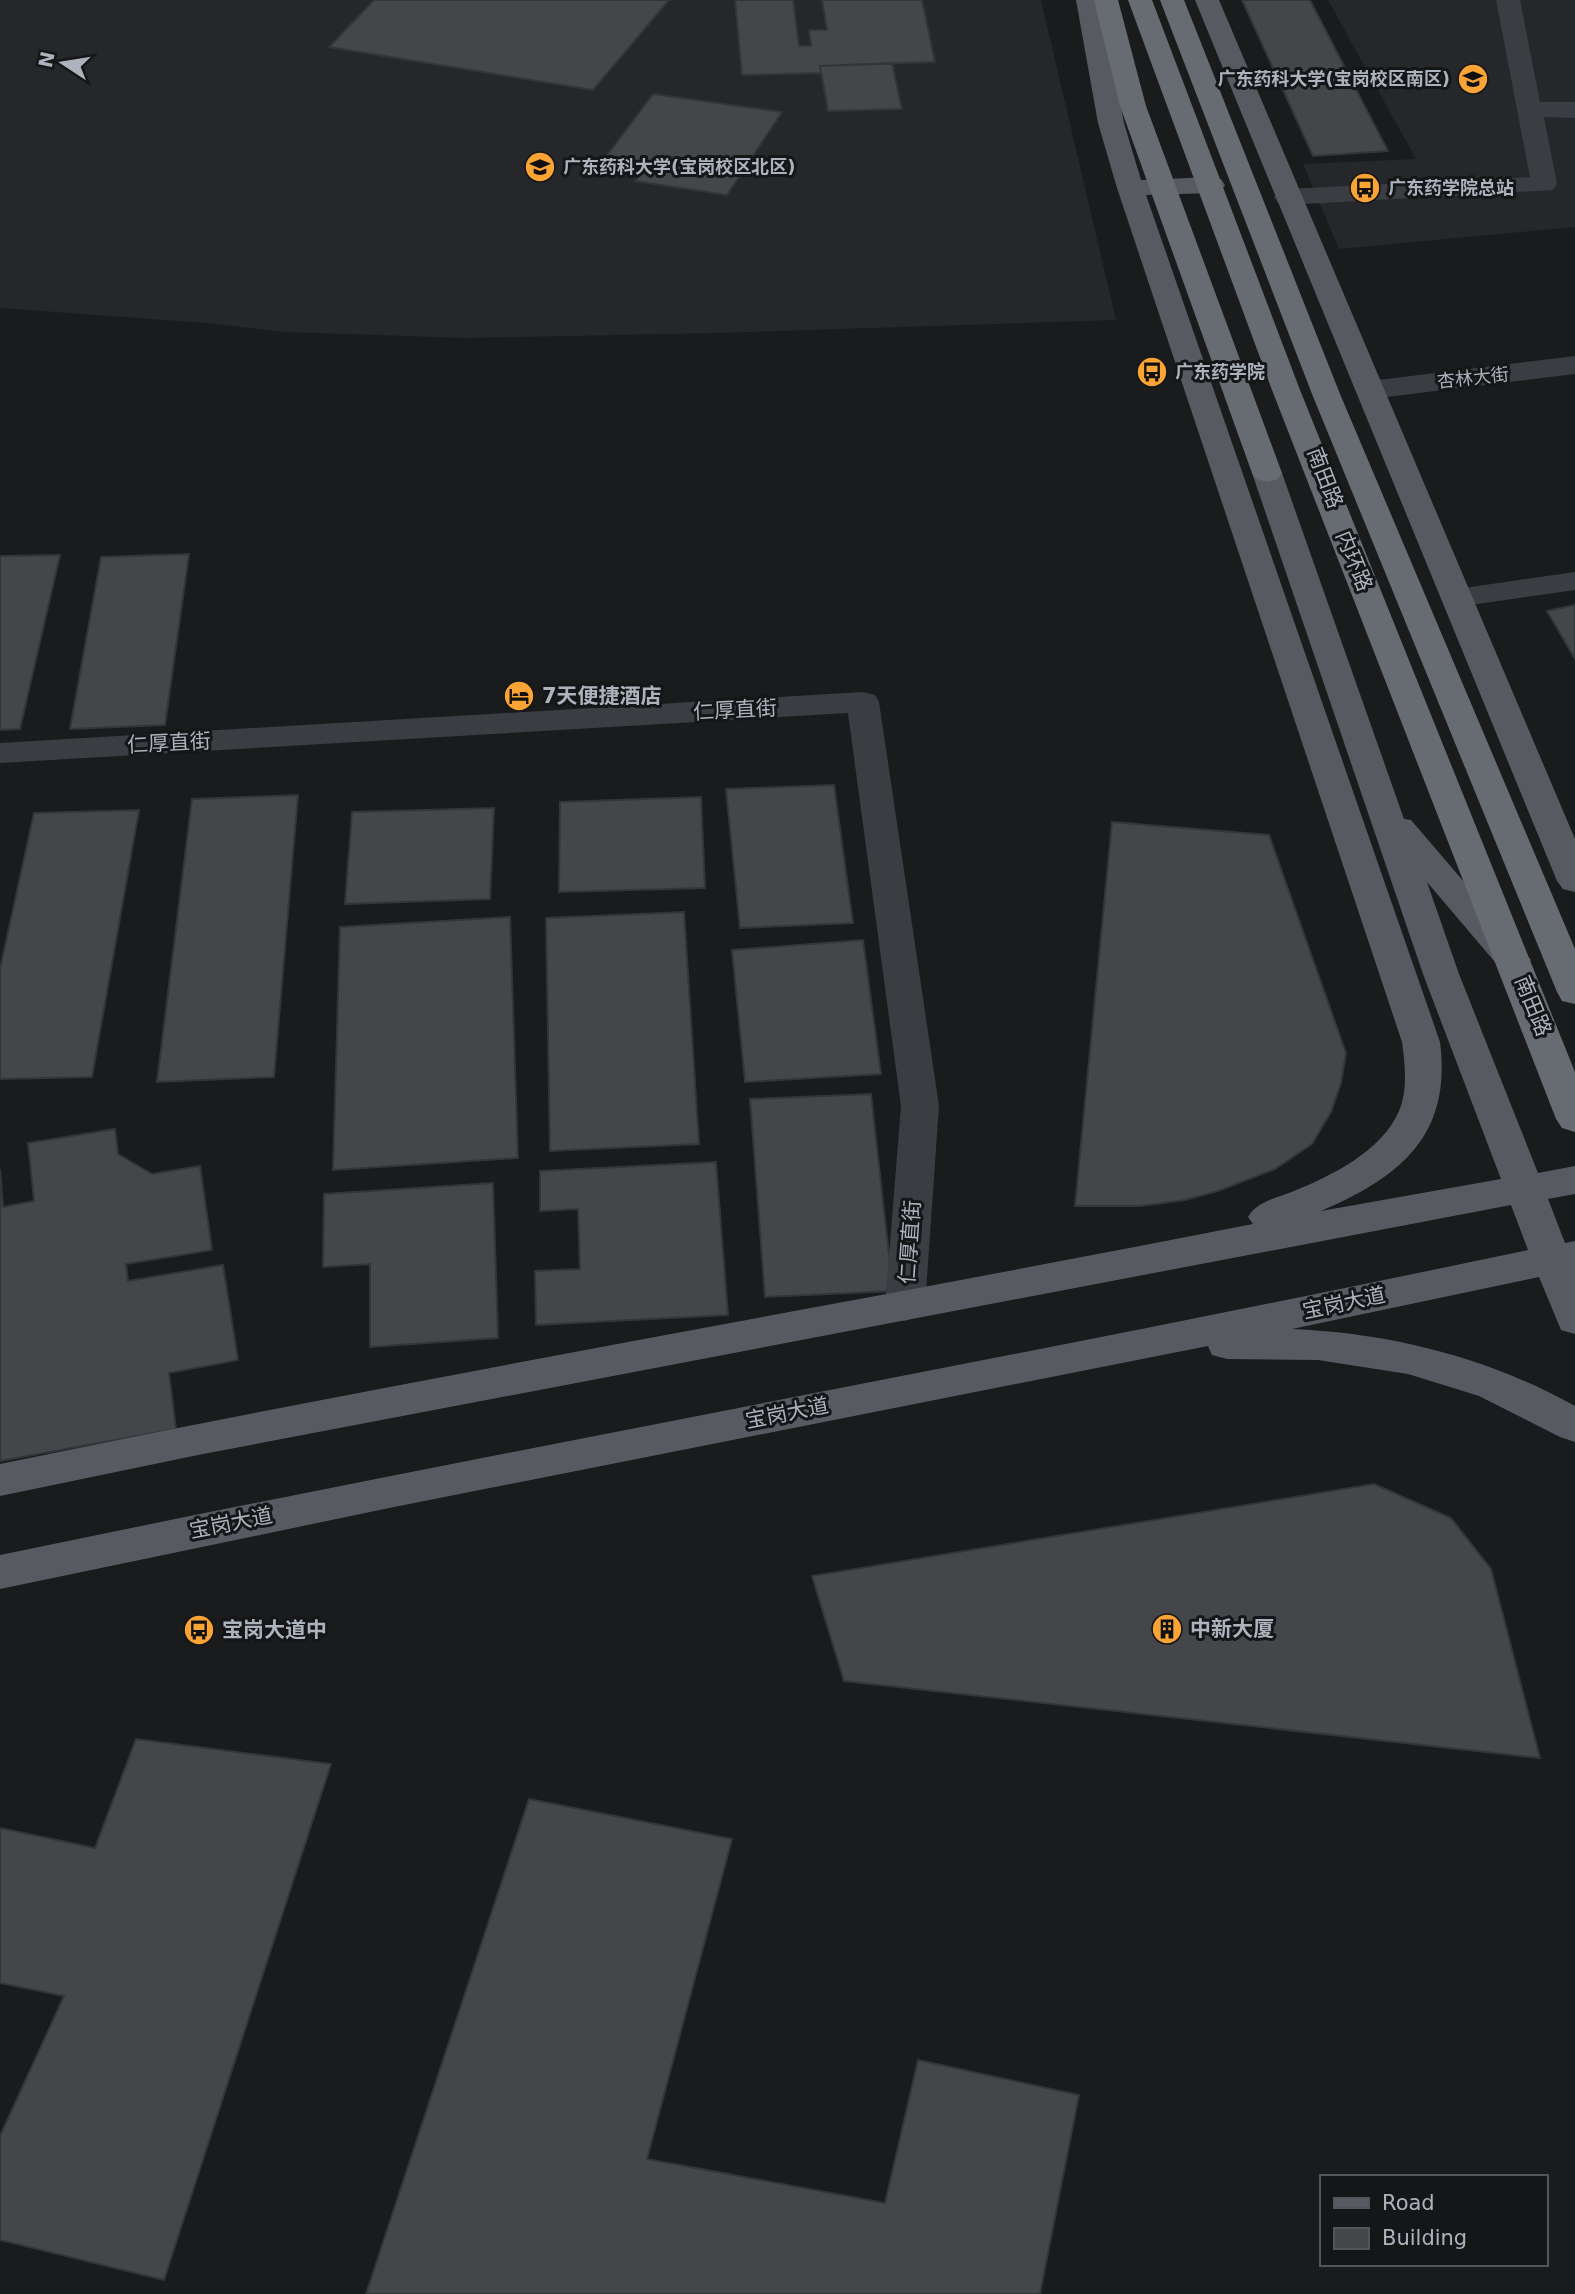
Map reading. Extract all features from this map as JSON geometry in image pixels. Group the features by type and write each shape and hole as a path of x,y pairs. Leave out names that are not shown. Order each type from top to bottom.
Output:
{"highway":[{"path":"1106,0 1137,117 1267,474"},
{"name":"内环路","path":"1141,0 1292,403 1575,1119"},
{"name":"内环路","path":"1172,0 1326,394 1575,992"}],"main road":[{"path":"1088,0 1111,123 1130,188 1421,1042 1425,1075 1418,1112 1396,1144 1359,1175 1324,1196 1147,1259"},
{"name":"南田路","path":"1141,0 1575,1111"},
{"path":"1207,0 1287,197 1575,881"},
{"path":"1130,188 1212,185"},
{"path":"1267,474 1441,974 1525,1191 1564,1258 1575,1319"},
{"path":"1386,813 1399,977"},
{"path":"1386,813 1517,966"},
{"path":"0,1480 198,1439 905,1307 1301,1228 1525,1191 1575,1180"},
{"name":"宝岗大道","path":"0,1572 205,1528 1110,1351 1564,1258"},
{"path":"1110,1351 1268,1342 1346,1348 1417,1359 1475,1376 1520,1395 1575,1426"}],"street":[{"path":"1287,197 1544,184 1508,0"},
{"path":"1531,109 1575,110"},
{"name":"杏林大街","path":"1370,390 1575,365"},
{"path":"1457,598 1575,581"},
{"name":"仁厚直街","path":"0,753 863,702 920,1106 905,1307"}],"shaded area":[{"name":"广东药科大学(宝岗校区北区)","path":"0,0 1041,0 1116,320 465,338 285,332 206,323 0,308"},
{"name":"广东药科大学(宝岗校区南区)","path":"1328,0 1575,0 1575,227 1339,249 1303,164 1416,159"}],"building":[{"path":"374,0 669,0 593,90 329,47"},
{"path":"735,0 793,0 799,46 811,46 809,30 827,30 822,0 922,0 935,62 820,66 821,73 742,75"},
{"path":"1242,0 1310,0 1388,151 1313,156"},
{"path":"892,63 902,109 828,111 820,66"},
{"path":"653,94 782,112 727,195 635,181 642,172 599,166"},
{"path":"189,554 165,725 70,729 101,557"},
{"path":"60,555 20,729 0,730 0,556"},
{"path":"1575,605 1575,659 1547,611"},
{"path":"834,785 853,923 740,928 726,789"},
{"path":"298,795 274,1077 157,1082 192,799"},
{"path":"701,797 705,888 559,892 560,802"},
{"path":"494,808 490,899 345,904 352,812"},
{"path":"139,810 92,1077 0,1079 0,969 34,813"},
{"path":"1112,822 1269,835 1346,1053 1341,1083 1331,1112 1312,1144 1275,1169 1218,1191 1185,1200 1141,1206 1075,1206"},
{"path":"684,912 699,1144 550,1151 546,918"},
{"path":"510,917 518,1158 333,1170 340,927"},
{"path":"863,940 881,1074 745,1082 732,950"},
{"path":"871,1094 893,1291 765,1297 750,1099"},
{"path":"115,1129 118,1154 152,1174 200,1166 212,1250 126,1264 128,1281 223,1265 238,1360 169,1373 176,1429 0,1461 0,1169 3,1207 34,1201 28,1143"},
{"path":"716,1162 728,1315 536,1325 535,1271 580,1269 578,1209 540,1211 540,1171"},
{"path":"493,1183 498,1338 370,1347 370,1264 323,1267 324,1194"},
{"name":"中新大厦","path":"1374,1484 1451,1518 1491,1569 1540,1758 844,1681 812,1576"},
{"path":"136,1739 331,1764 164,2280 0,2240 0,2136 64,1996 0,1983 0,1828 95,1848"},
{"path":"529,1799 732,1839 647,2159 885,2203 918,2060 1079,2095 1040,2294 366,2294"}],"place":[{"name":"广东药科大学(宝岗校区南区)","path":"1473,79"},
{"name":"广东药科大学(宝岗校区北区)","path":"540,167"},
{"name":"广东药学院总站","path":"1365,188"},
{"name":"广东药学院","path":"1152,372"},
{"name":"7天便捷酒店","path":"519,696"},
{"name":"中新大厦","path":"1167,1629"},
{"name":"宝岗大道中","path":"199,1630"}]}
